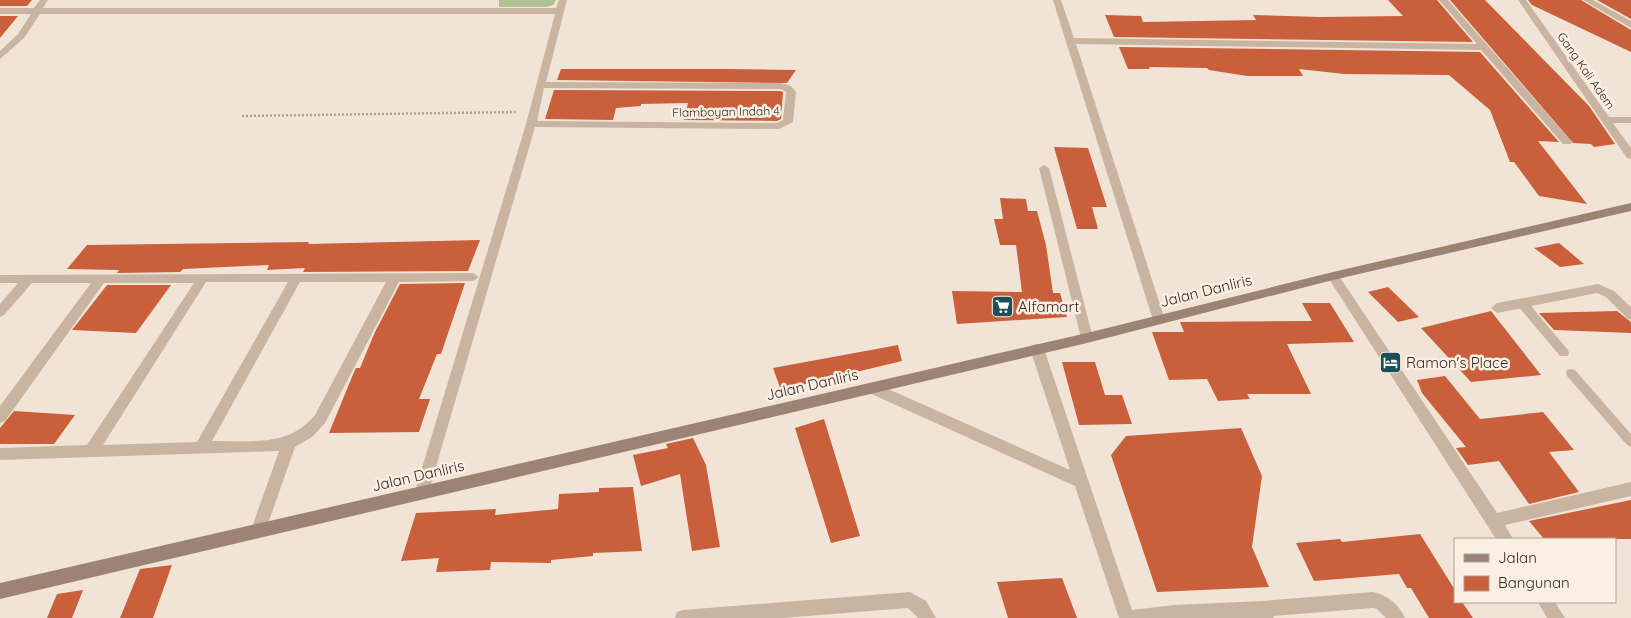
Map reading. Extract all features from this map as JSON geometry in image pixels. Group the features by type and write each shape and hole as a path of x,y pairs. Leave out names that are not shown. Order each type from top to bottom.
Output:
{"street":[{"path":"0,56 21,36 44,0"},
{"path":"365,9 371,0"},
{"path":"1057,0 1159,320"},
{"path":"1443,0 1567,142"},
{"name":"Gang Kali Adem","path":"1522,0 1631,156"},
{"path":"1587,0 1631,25"},
{"path":"0,11 365,9 562,5 533,118 422,492"},
{"path":"1071,41 1484,47"},
{"name":"Flamboyan Indah 4","path":"533,118 779,126 788,122 790,92 788,88 781,86 540,85"},
{"path":"1605,120 1631,120"},
{"path":"1044,168 1087,338"},
{"name":"Jalan Danliris","path":"0,591 1037,350 1333,276 1631,207"},
{"path":"1333,276 1504,538"},
{"path":"201,447 297,277"},
{"path":"0,454 289,443 312,430 320,419 395,277"},
{"path":"0,279 473,277"},
{"path":"0,312 29,278"},
{"path":"0,417 101,278"},
{"path":"91,451 204,278"},
{"path":"1497,308 1598,288 1610,294 1631,315"},
{"path":"1037,350 1127,618"},
{"path":"872,388 1080,481"},
{"path":"259,530 289,443"},
{"path":"1494,521 1631,489"},
{"path":"683,618 780,614 910,600 920,607 928,618"},
{"path":"1132,618 1174,613 1264,614 1372,600 1382,602 1397,618"},
{"path":"1547,603 1557,618"}],"lane":[{"path":"1522,303 1564,353"},
{"path":"1571,373 1631,442"}],"path":[{"path":"242,116 533,118"}],"green space":[{"path":"499,0 556,0 553,5 546,7 499,7"}],"building":[{"path":"0,0 32,0 27,6 0,6"},
{"path":"1388,0 1437,0 1473,42 1114,37 1105,15 1141,16 1143,22 1256,20 1253,15 1320,17 1403,16"},
{"path":"1450,0 1485,0 1589,106 1615,144 1594,147 1591,144 1573,143"},
{"path":"1528,0 1581,0 1631,30 1631,52 1532,5"},
{"path":"1597,0 1631,0 1631,19"},
{"path":"0,16 18,16 0,38"},
{"path":"1119,47 1480,52 1559,142 1538,141 1587,204 1539,196 1514,162 1510,162 1490,110 1449,75 1344,74 1299,69 1303,76 1247,76 1209,70 1207,68 1149,67 1150,69 1128,69"},
{"path":"561,69 796,70 787,83 557,80"},
{"path":"554,90 783,92 781,119 777,121 684,120 688,103 641,104 641,106 616,108 613,120 545,119"},
{"path":"1054,147 1088,148 1107,207 1092,207 1098,229 1077,229"},
{"path":"1000,198 1026,199 1028,211 1037,211 1046,245 1053,293 1060,293 1067,317 957,324 952,291 1022,292 1016,245 1000,245 994,219 1003,219"},
{"path":"480,240 468,271 303,272 305,268 267,270 269,265 183,269 180,272 117,273 119,270 67,269 87,245 309,242 308,244"},
{"path":"1559,243 1584,264 1560,267 1534,248"},
{"path":"465,283 441,354 437,354 419,399 430,399 419,432 329,433 354,372 356,368 360,368 375,332 400,284"},
{"path":"107,285 171,285 136,333 72,330"},
{"path":"1388,287 1419,317 1398,322 1368,292"},
{"path":"1302,303 1330,303 1354,342 1287,344 1311,394 1247,394 1250,399 1218,401 1207,379 1169,380 1152,332 1184,332 1180,322 1312,321"},
{"path":"1491,311 1541,375 1471,382 1421,328"},
{"path":"1617,311 1631,322 1631,333 1554,330 1539,313"},
{"path":"898,345 902,361 781,390 773,368"},
{"path":"1062,362 1095,362 1105,395 1122,395 1132,424 1079,425"},
{"path":"1445,376 1480,419 1543,412 1574,450 1549,452 1579,492 1529,504 1499,461 1468,465 1456,448 1466,447 1422,393 1417,380"},
{"path":"14,411 75,415 54,444 0,444 0,428"},
{"path":"824,419 860,536 831,543 795,428"},
{"path":"1241,428 1262,476 1252,547 1269,587 1157,592 1111,455 1126,436"},
{"path":"693,438 706,465 720,547 692,551 680,474 641,486 633,455 668,448 666,444"},
{"path":"633,487 642,551 593,553 593,556 551,560 551,563 491,562 490,570 436,572 439,558 401,561 416,513 496,509 495,515 558,509 559,494 599,492 599,488"},
{"path":"1631,500 1631,539 1543,538 1529,521"},
{"path":"1420,534 1454,588 1454,603 1463,603 1473,618 1429,618 1411,588 1407,588 1399,574 1314,581 1296,543 1340,539 1342,542"},
{"path":"172,565 153,618 120,618 140,569"},
{"path":"1062,578 1077,618 1008,618 997,582"},
{"path":"83,590 72,618 47,618 57,594"}],"place":[{"name":"Alfamart","path":"1002,307"},
{"name":"Ramon's Place","path":"1390,363"}]}
